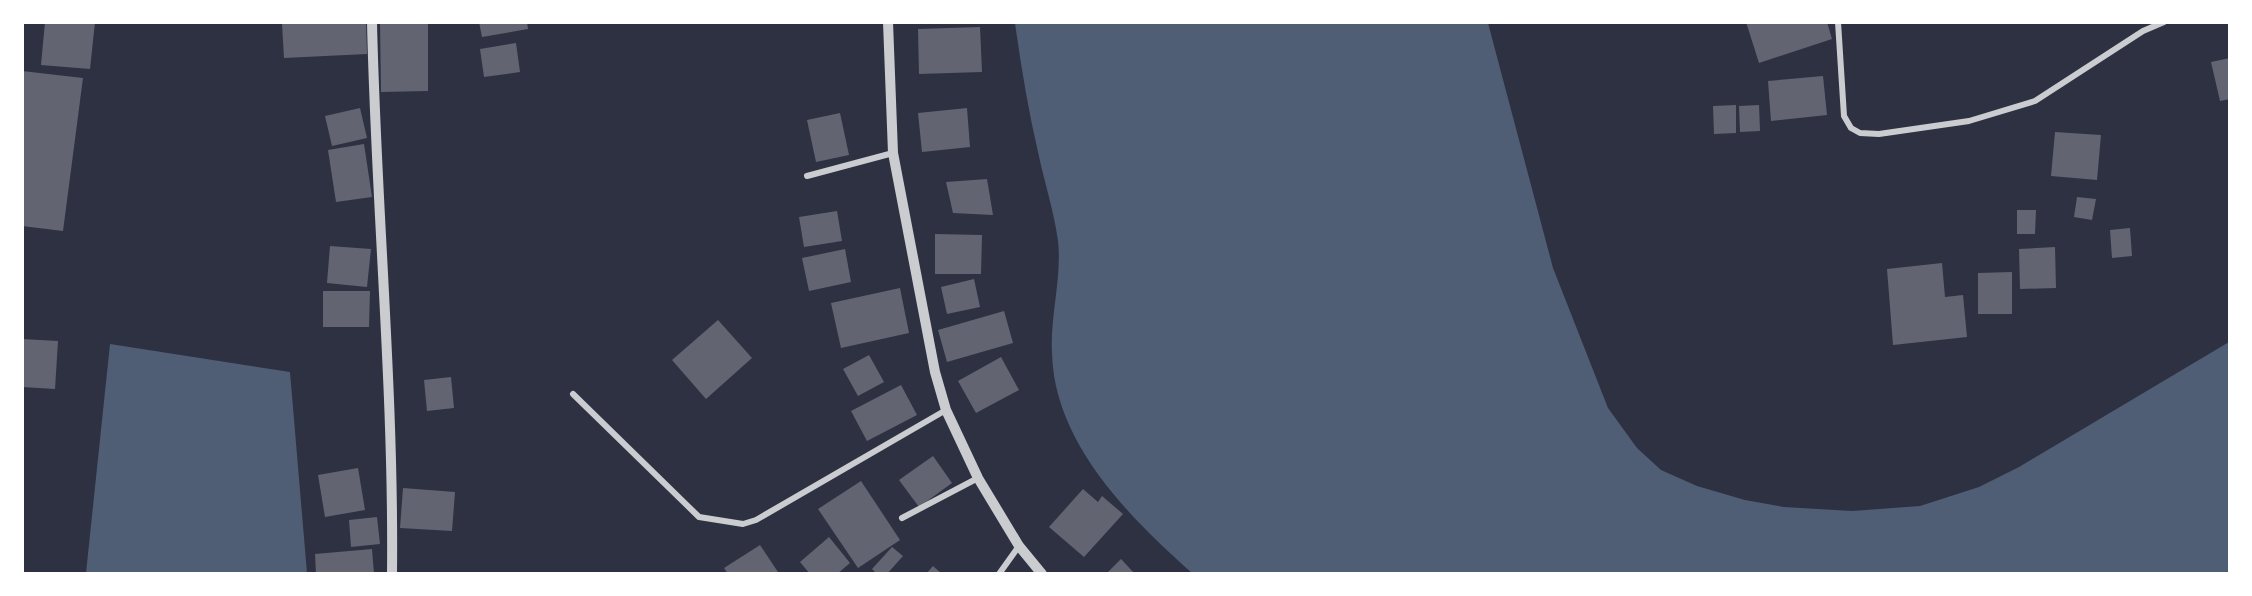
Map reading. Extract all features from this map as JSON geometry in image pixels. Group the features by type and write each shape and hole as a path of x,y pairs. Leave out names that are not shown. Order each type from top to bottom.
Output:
{"street":[{"path":"372,22 375,144 389,357 392,573"},
{"path":"888,22 893,153 923,321 946,410 978,478 1019,546 1042,573"},
{"path":"1838,22 1844,116 1851,128 1860,133 1879,134 1969,121 2035,101 2143,31 2164,22"},
{"path":"807,176 893,153"},
{"path":"573,394 699,517 743,524 756,520 946,410"},
{"path":"903,518 978,478"},
{"path":"999,573 1019,546"}],"water":[{"path":"1015,23 1488,23 1553,268 1608,408 1637,448 1661,470 1697,486 1745,500 1784,507 1852,511 1920,506 1979,487 2019,467 2229,342 2229,573 1192,573 1144,528 1099,476 1066,418 1056,386 1052,353 1058,241 1031,120"},
{"path":"110,344 290,372 307,573 86,573"}],"building":[{"path":"45,22 95,22 90,69 41,65"},
{"path":"366,22 367,54 284,58 282,24"},
{"path":"380,22 428,22 428,91 381,92"},
{"path":"479,22 527,22 528,29 482,37"},
{"path":"1746,22 1827,22 1832,39 1759,63"},
{"path":"980,27 982,72 919,74 918,29"},
{"path":"516,43 520,72 484,77 480,49"},
{"path":"2230,58 2230,99 2220,101 2211,62"},
{"path":"22,71 83,78 63,231 22,226"},
{"path":"1823,76 1827,115 1771,121 1768,81"},
{"path":"1736,105 1736,133 1714,134 1713,106"},
{"path":"1759,105 1760,131 1740,132 1739,106"},
{"path":"360,108 367,138 332,146 325,116"},
{"path":"967,108 970,147 922,152 918,113"},
{"path":"840,113 849,155 816,162 807,120"},
{"path":"2055,132 2101,135 2097,180 2051,176"},
{"path":"364,144 372,197 336,202 328,150"},
{"path":"987,179 993,215 953,213 946,182"},
{"path":"2077,197 2096,199 2092,220 2074,217"},
{"path":"2017,210 2036,210 2035,234 2017,234"},
{"path":"837,211 842,241 804,247 799,217"},
{"path":"2130,228 2132,256 2112,258 2110,230"},
{"path":"935,234 982,235 981,274 935,274"},
{"path":"330,246 371,249 367,287 327,283"},
{"path":"2055,247 2056,288 2020,289 2019,249"},
{"path":"845,249 851,282 809,291 802,258"},
{"path":"1942,263 1945,297 1963,295 1967,337 1893,345 1887,269"},
{"path":"2012,272 2012,314 1978,314 1978,273"},
{"path":"974,279 980,307 947,314 941,287"},
{"path":"900,288 909,333 841,348 831,303"},
{"path":"323,291 370,291 369,327 323,327"},
{"path":"1004,311 1013,343 947,362 938,330"},
{"path":"718,320 752,358 706,399 672,360"},
{"path":"22,339 58,341 55,389 22,387"},
{"path":"869,355 884,382 858,396 843,369"},
{"path":"1001,357 1019,390 976,413 958,381"},
{"path":"451,377 454,408 427,411 424,380"},
{"path":"901,385 917,415 867,441 851,411"},
{"path":"933,456 952,483 919,507 899,480"},
{"path":"358,468 365,510 325,517 318,475"},
{"path":"861,481 900,540 858,568 818,509"},
{"path":"403,488 455,492 452,531 400,528"},
{"path":"1083,489 1098,502 1102,496 1123,514 1084,557 1049,527"},
{"path":"377,517 380,544 351,547 349,520"},
{"path":"829,537 850,563 837,574 810,574 800,562"},
{"path":"760,545 778,572 728,574 724,568"},
{"path":"892,547 903,556 887,574 877,574 872,569"},
{"path":"372,549 374,574 316,574 315,554"},
{"path":"1121,559 1135,574 1106,574"},
{"path":"933,566 942,574 926,574"}]}
